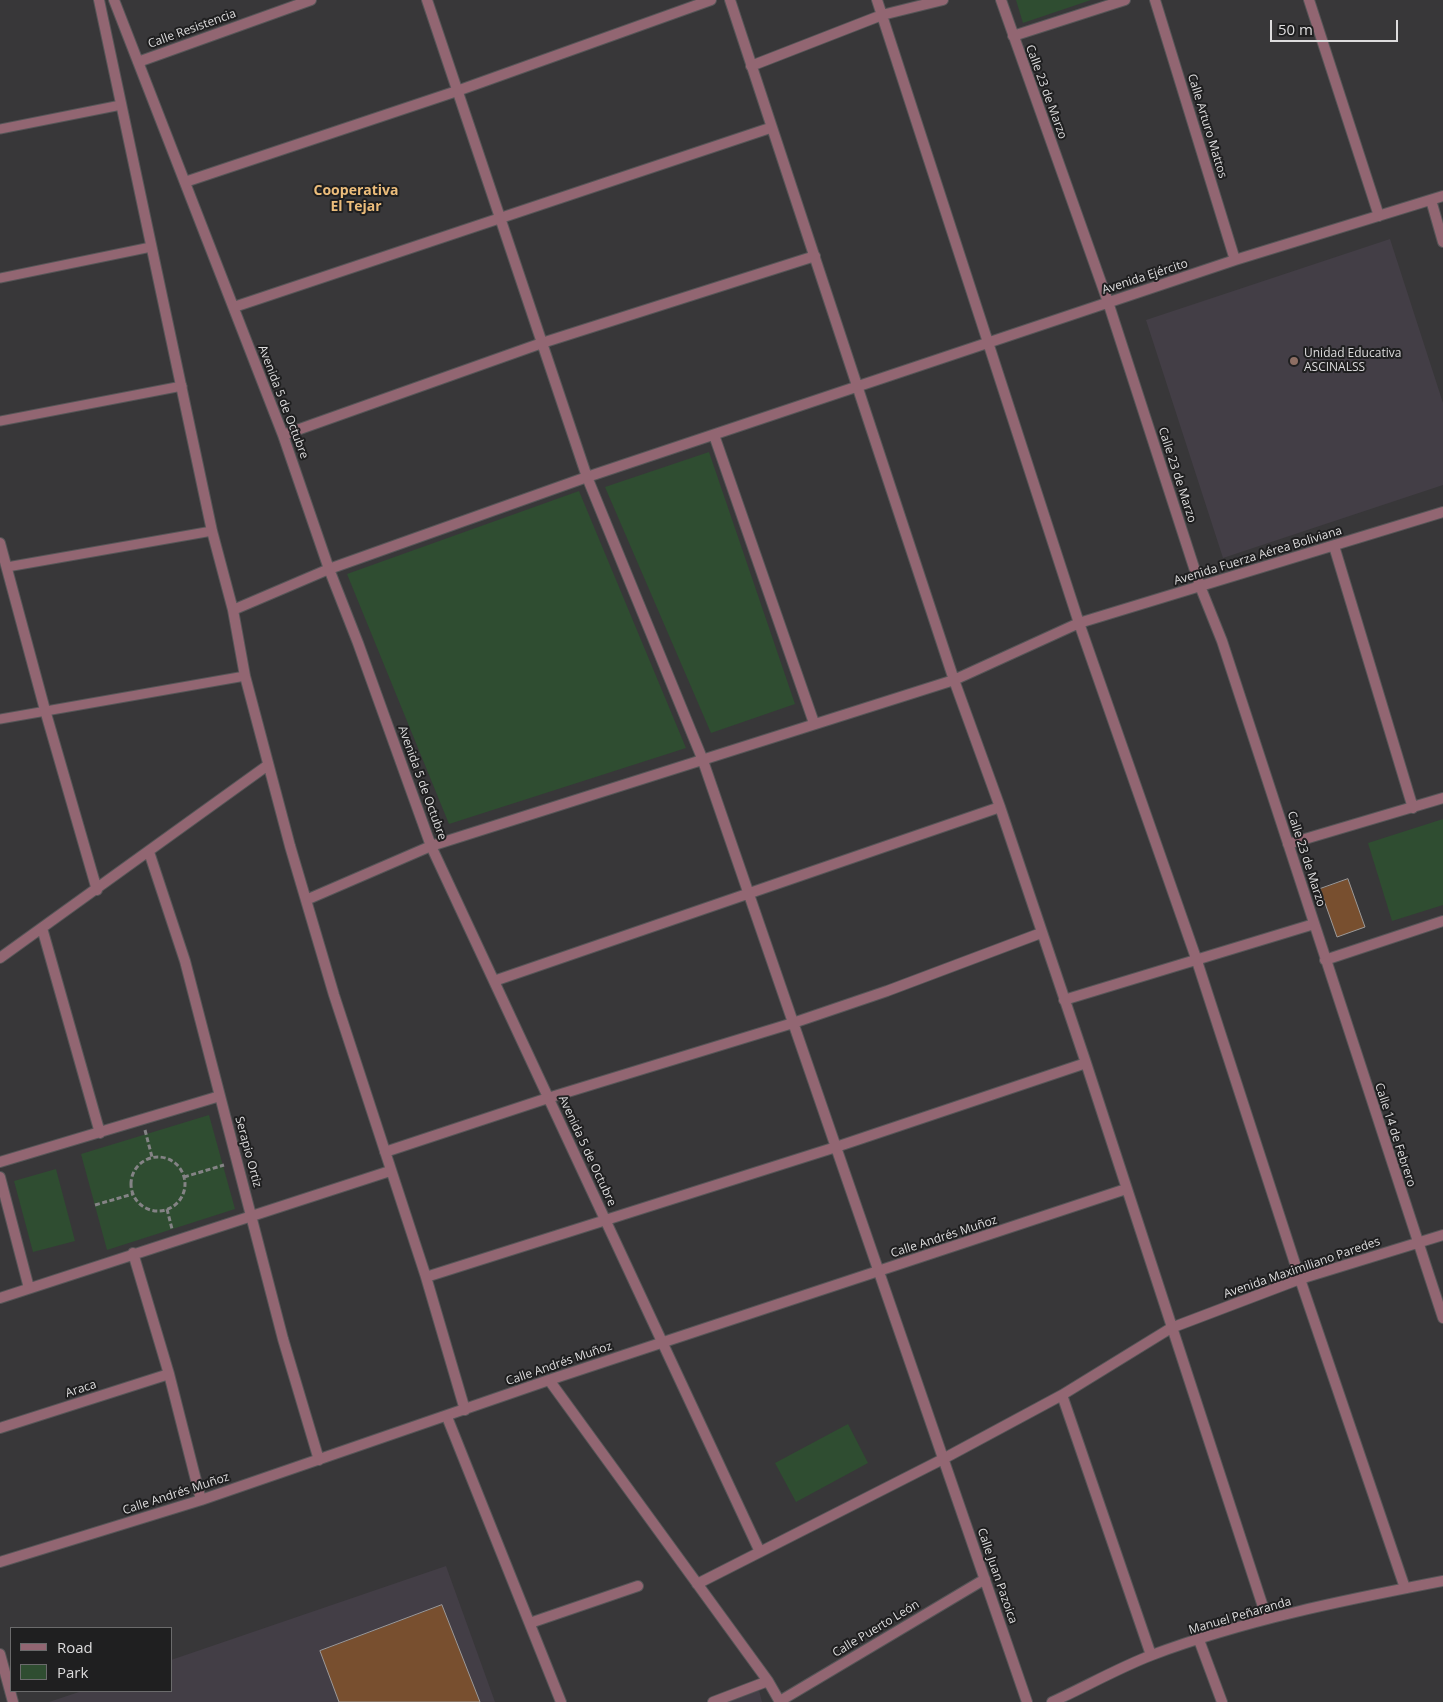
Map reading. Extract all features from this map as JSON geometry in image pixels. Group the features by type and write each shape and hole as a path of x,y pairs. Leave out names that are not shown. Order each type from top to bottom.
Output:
{"street":[{"path":"99,0 212,532 233,610 245,676 268,765 306,900 390,1171 426,1277 465,1410"},
{"name":"Avenida 5 de Octubre","path":"114,0 283,435 329,568 431,846 760,1552"},
{"name":"Calle Resistencia","path":"138,62 311,0"},
{"name":"Calle Juan Pazoica","path":"428,0 499,218 587,477 702,758 1027,1702"},
{"path":"185,182 457,91 711,0"},
{"path":"730,0 770,128 815,256 954,680 1000,807 1086,1063 1267,1619"},
{"path":"877,0 1080,623 1196,958 1300,1279 1405,1588"},
{"path":"751,66 882,15 943,0"},
{"name":"Calle 23 de Marzo","path":"1000,0 1108,302 1200,586 1222,641 1325,960"},
{"path":"1013,36 1125,0"},
{"name":"Calle Arturo Mattos","path":"1155,0 1235,260"},
{"path":"1309,0 1379,216"},
{"path":"234,307 770,128"},
{"name":"Avenida Ejército","path":"233,610 329,568 587,477 1235,260 1443,196"},
{"path":"1430,200 1443,242"},
{"path":"283,435 542,343 815,256"},
{"path":"714,435 814,723"},
{"name":"Avenida Fuerza Aérea Boliviana","path":"306,900 431,846 702,758 954,680 1080,623 1443,512"},
{"path":"0,543 45,710 97,890"},
{"path":"1334,546 1413,808"},
{"path":"0,958 97,890 268,765"},
{"path":"1288,844 1443,798"},
{"path":"494,981 1000,807"},
{"name":"Serapio Ortiz","path":"149,852 185,961 283,1339 319,1460"},
{"path":"1325,960 1443,921"},
{"path":"1064,1000 1196,958 1314,924"},
{"path":"42,928 100,1132"},
{"path":"385,1152 548,1098 793,1023 887,991 1041,933"},
{"name":"Calle 14 de Febrero","path":"1325,960 1443,1318"},
{"path":"426,1277 836,1147 1086,1063"},
{"path":"0,1162 220,1096"},
{"path":"0,1298 133,1253 390,1171"},
{"path":"0,1177 29,1288"},
{"name":"Calle Andrés Muñoz","path":"0,1562 201,1500 447,1417 549,1380 1126,1189"},
{"name":"Avenida Maximiliano Paredes","path":"697,1584 943,1459 1062,1395 1171,1328 1300,1279 1443,1235"},
{"path":"133,1253 169,1374 201,1500"},
{"name":"Araca","path":"0,1428 169,1374"},
{"path":"549,1380 768,1681 780,1702"},
{"path":"1062,1395 1151,1655"},
{"path":"447,1417 561,1702"},
{"name":"Calle Puerto León","path":"780,1702 985,1579"},
{"name":"Manuel Peñaranda","path":"1058,1701 1151,1655 1267,1619 1443,1581"},
{"path":"530,1623 638,1586"},
{"path":"1200,1640 1222,1702"},
{"path":"0,1654 10,1691"},
{"path":"713,1702 768,1681"}],"lane":[{"path":"0,129 121,105"},
{"path":"0,278 151,247"},
{"path":"0,421 182,386"},
{"path":"7,567 212,532"},
{"path":"0,719 245,676"}],"path":[{"path":"142,1120 152,1157"},
{"path":"152,1157 168,1159 175,1163 184,1177 183,1194 178,1201 166,1209 154,1211 146,1208 133,1194 131,1185 136,1168 152,1157"},
{"path":"184,1177 237,1161"},
{"path":"95,1205 133,1194"},
{"path":"166,1209 175,1240"}],"shaded area":[{"name":"Unidad Educativa ASCINALSS","path":"1390,239 1443,403 1443,485 1223,558 1146,320"},
{"path":"446,1566 495,1702 49,1702 79,1692 172,1692 172,1660"},
{"path":"759,1690 762,1702 729,1702"}],"green space":[{"path":"1016,0 1091,0 1023,23"},
{"path":"709,452 795,704 711,733 605,487"},
{"path":"579,491 686,748 449,824 347,574"},
{"path":"1443,819 1443,905 1392,921 1368,843"},
{"path":"209,1115 235,1209 107,1250 81,1154"},
{"path":"56,1169 75,1241 33,1252 14,1181"},
{"path":"848,1424 868,1463 796,1502 775,1463"}],"building":[{"path":"1348,879 1365,927 1337,937 1320,889"},
{"path":"442,1605 480,1702 339,1702 320,1651"}],"place":[{"name":"Unidad Educativa ASCINALSS","path":"1294,361"}],"district":[{"name":"Cooperativa El Tejar","path":"356,200"}]}
